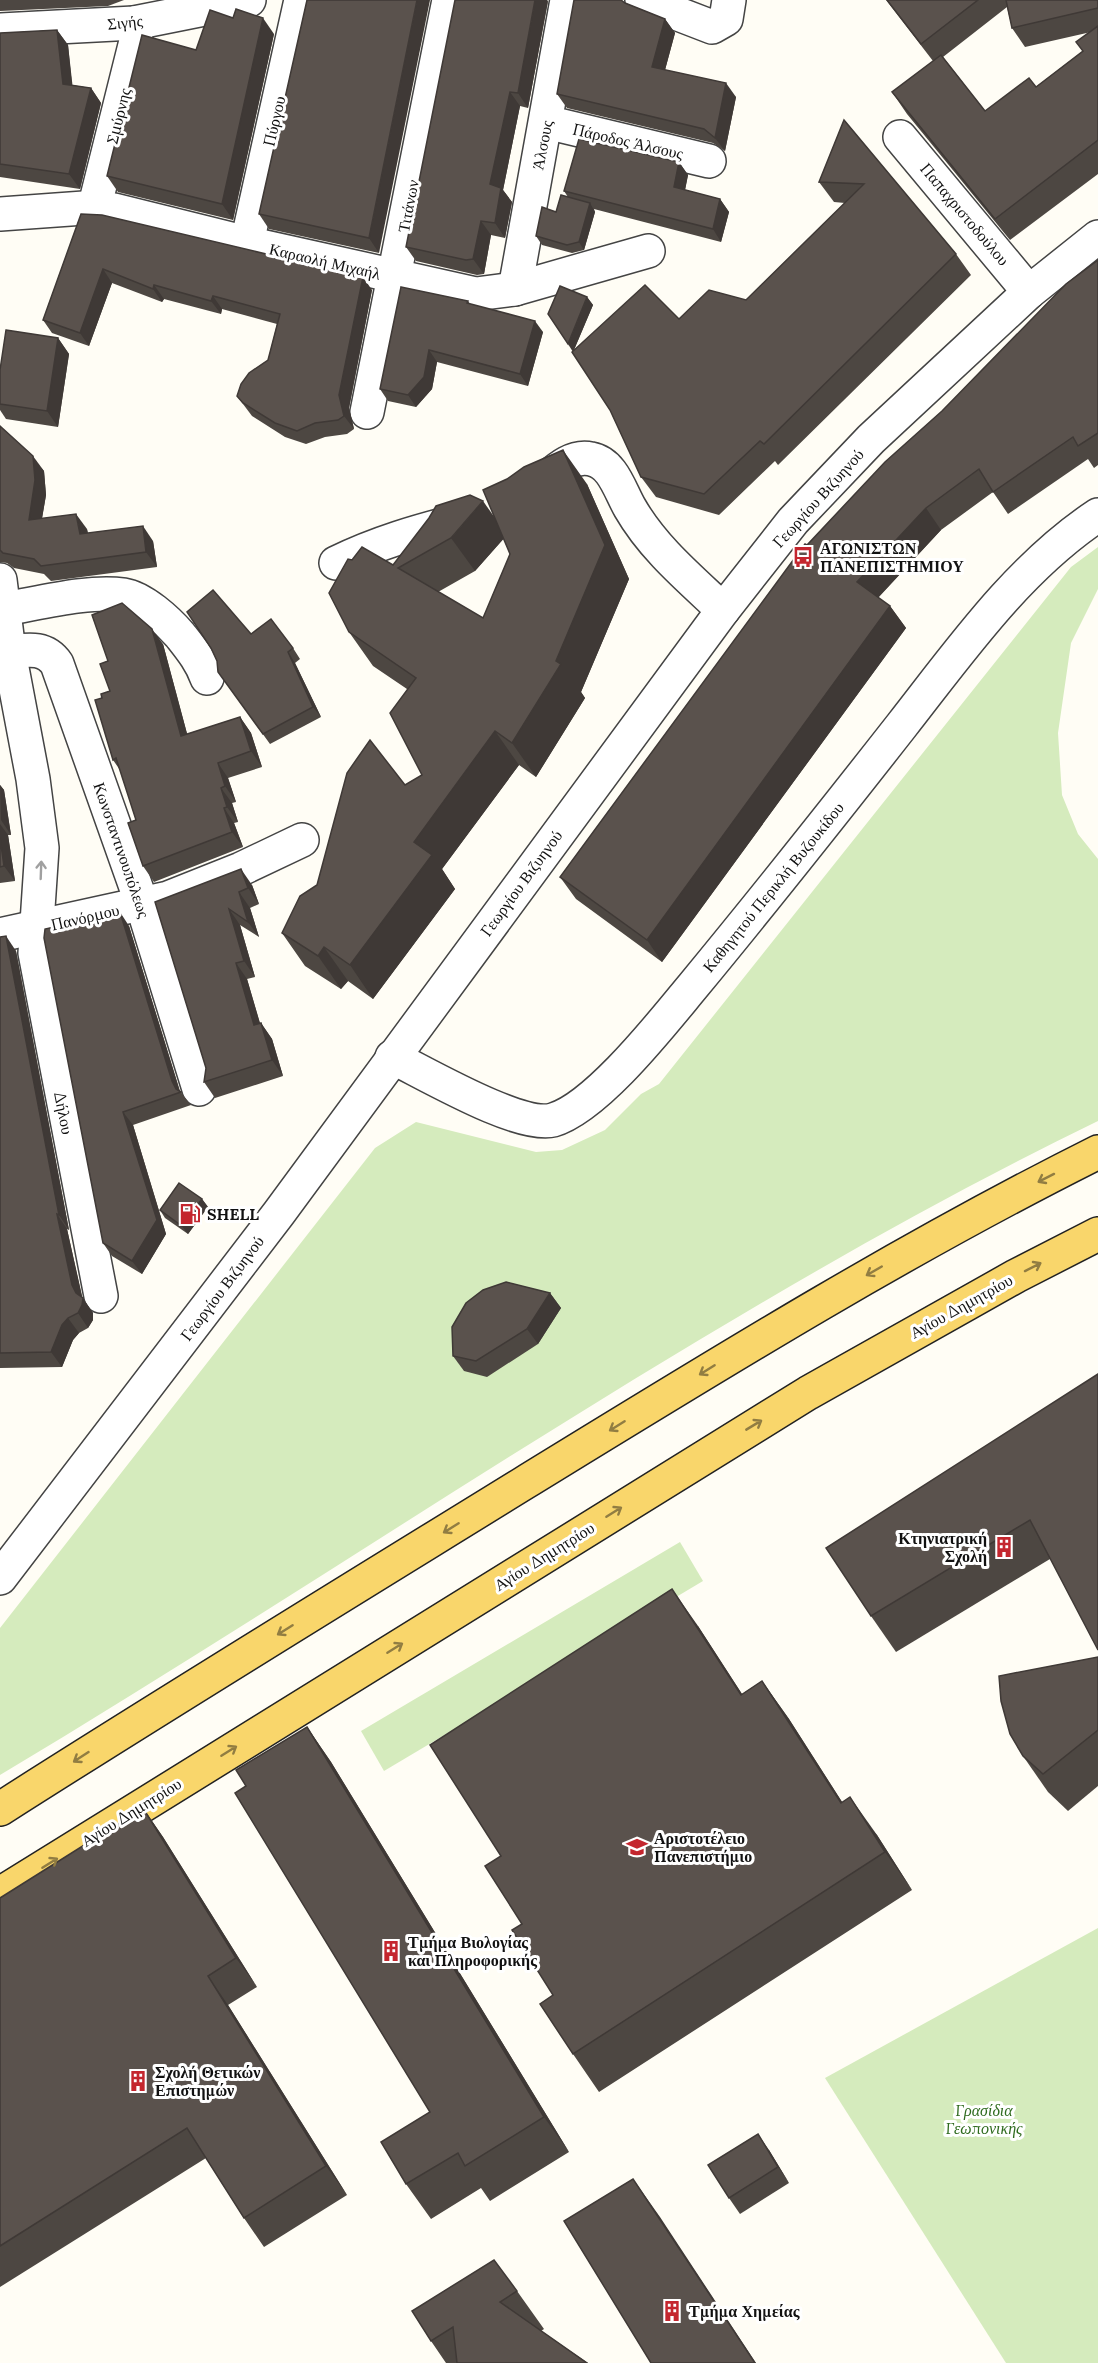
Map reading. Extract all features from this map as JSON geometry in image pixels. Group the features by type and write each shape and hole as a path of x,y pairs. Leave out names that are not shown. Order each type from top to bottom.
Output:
{"main road":[{"path":"0,1809 130,1725 749,1344 959,1223 1098,1152"},
{"name":"Αγίου Δημητρίου","path":"0,1894 808,1393 1016,1275 1098,1234"}],"street":[{"name":"Σιγής","path":"0,30 134,23 249,0"},
{"name":"Πύργου","path":"247,243 301,0"},
{"name":"Τιτάνων","path":"367,412 449,0"},
{"name":"Άλσους","path":"515,289 567,0"},
{"path":"642,0 712,27 726,19 729,0"},
{"name":"Σμύρνης","path":"94,209 136,41 134,23"},
{"name":"Πάροδος Άλσους","path":"546,122 709,161"},
{"name":"Παπαχριστοδούλου","path":"900,137 1029,292"},
{"name":"Καραολή Μιχαήλ","path":"0,214 94,209 135,214 247,243 476,294 515,289 648,251"},
{"name":"Γεωργίου Βιζυηνού","path":"0,1578 253,1237 392,1057 723,610 793,521 857,453 1029,292 1098,237"},
{"path":"336,562 399,536 501,507 531,491 565,464 580,458 593,459 604,465 613,475 630,508 656,545 723,610"},
{"name":"Καθηγητού Περικλή Βυζουκίδου","path":"392,1057 520,1117 540,1121 553,1120 584,1102 638,1052 738,932 985,620 1033,569 1098,514"},
{"path":"36,928 42,848 33,779 9,652 2,594 124,595 135,599 169,622 202,664 207,678"},
{"name":"Κωνσταντινουπόλεως","path":"9,652 40,651 49,654 57,664 142,904 199,1089"},
{"name":"Πανόρμου","path":"0,935 168,898 241,869 302,840"},
{"name":"Δήλου","path":"36,928 35,953 40,988 101,1296"}],"green space":[{"path":"1098,547 1098,589 1071,643 1058,733 1062,795 1078,834 1098,859 1098,1121 956,1194 816,1271 678,1353 0,1775 0,1628 375,1148 416,1122 536,1152 562,1150 605,1130 641,1094 659,1084 1071,567"},
{"path":"680,1542 703,1581 384,1771 361,1731"},
{"name":"Γρασίδια Γεωπονικής","path":"1098,1928 1098,2363 1006,2363 825,2078"}],"building":[{"path":"307,0 417,0 369,238 259,214"},
{"path":"455,0 535,0 518,93 510,92 490,184 501,188 495,223 481,221 473,259 466,260 406,247"},
{"path":"574,0 621,0 665,19 652,67 726,83 715,138 704,129 557,94"},
{"path":"887,0 978,0 921,44"},
{"path":"1006,0 1098,0 1098,8 1012,28"},
{"path":"236,9 263,18 222,204 107,176 142,35 196,50 210,10 233,18"},
{"path":"1098,26 1098,140 995,219 892,92 941,55 985,111 1029,78 1036,87 1083,51 1076,42"},
{"path":"57,30 63,84 91,88 69,174 0,164 0,33"},
{"path":"844,120 956,254 764,444 760,441 704,494 641,477 610,410 572,352 645,285 679,319 709,290 746,300 864,184 819,182"},
{"path":"579,139 679,162 674,187 720,199 713,229 564,191"},
{"path":"561,195 590,203 579,242 567,245 536,236 542,207 556,212"},
{"path":"81,214 102,215 363,277 339,395 344,416 338,420 315,423 297,431 275,423 243,403 237,396 241,384 249,373 268,360 280,314 213,296 211,301 154,285 153,289 103,269 80,333 43,320"},
{"path":"1098,260 1098,433 1078,446 1073,437 993,492 979,469 926,508 857,582 890,606 647,940 560,877 805,544 807,545 885,462 942,411 1066,284"},
{"path":"560,286 587,297 568,344 548,314"},
{"path":"401,287 468,301 467,303 535,321 520,374 429,350 424,377 408,395 380,389"},
{"path":"6,330 58,338 47,411 0,404 0,370"},
{"path":"0,426 33,456 35,480 29,520 76,514 80,534 143,526 146,552 41,566 34,559 3,553 0,550"},
{"path":"563,450 605,545 556,661 561,664 512,743 495,731 414,842 432,855 350,965 324,947 318,956 282,933 300,896 317,885 347,773 370,740 405,785 422,775 390,713 416,678 349,632 329,593 348,559 352,560 362,547 393,565 436,506 470,495 483,501 451,538 398,568 483,618 510,554 483,490 507,479 524,467"},
{"path":"213,590 251,634 271,619 293,648 288,652 313,707 263,734 218,672 217,661 211,648 187,612"},
{"path":"122,603 152,629 181,736 240,717 251,751 218,763 225,786 221,788 227,807 224,808 232,832 143,866 128,823 136,820 116,758 113,760 95,700 102,698 101,694 110,691 100,664 108,661 92,615"},
{"path":"0,838 4,866 0,867"},
{"path":"241,869 248,888 239,892 248,922 229,909 244,961 236,963 254,1025 261,1023 272,1060 204,1082 206,1068 155,902"},
{"path":"120,912 172,1081 176,1089 181,1092 123,1112 157,1220 132,1261 103,1243 44,938 45,929"},
{"path":"6,936 72,1285 76,1293 83,1298 78,1313 68,1318 62,1325 51,1352 0,1353 0,937"},
{"path":"179,1183 202,1199 182,1226 160,1210"},
{"path":"506,1282 550,1293 527,1329 476,1361 453,1356 452,1327 466,1303 483,1290"},
{"path":"1098,1374 1098,1650 1030,1520 871,1616 826,1548"},
{"path":"672,1589 741,1695 762,1681 841,1803 850,1797 885,1852 573,2054 540,2004 553,1995 512,1930 522,1924 485,1866 501,1856 430,1745"},
{"path":"1098,1657 1098,1730 1043,1774 1023,1756 1010,1734 1001,1701 999,1676"},
{"name":"Τμήμα Βιολογίας και Πληροφορικής","path":"307,1727 544,2117 465,2166 458,2153 406,2184 381,2142 430,2112 235,1793 246,1786 236,1770"},
{"name":"Σχολή Θετικών Επιστημών","path":"143,1808 236,1958 208,1976 326,2166 244,2218 187,2128 0,2246 0,1898"},
{"path":"758,2134 778,2167 729,2198 708,2165"},
{"name":"Τμήμα Χημείας","path":"633,2179 755,2363 651,2363 564,2221"},
{"path":"494,2260 517,2291 500,2302 587,2363 457,2363 453,2327 431,2341 412,2311"}],"place":[{"name":"ΑΓΩΝΙΣΤΩΝ ΠΑΝΕΠΙΣΤΗΜΙΟΥ","path":"803,557"},
{"name":"SHELL","path":"190,1214"},
{"name":"Κτηνιατρική Σχολή","path":"1004,1547"},
{"name":"Αριστοτέλειο Πανεπιστήμιο","path":"637,1847"},
{"name":"Τμήμα Βιολογίας και Πληροφορικής","path":"391,1951"},
{"name":"Σχολή Θετικών Επιστημών","path":"138,2081"},
{"name":"Τμήμα Χημείας","path":"672,2311"}]}
